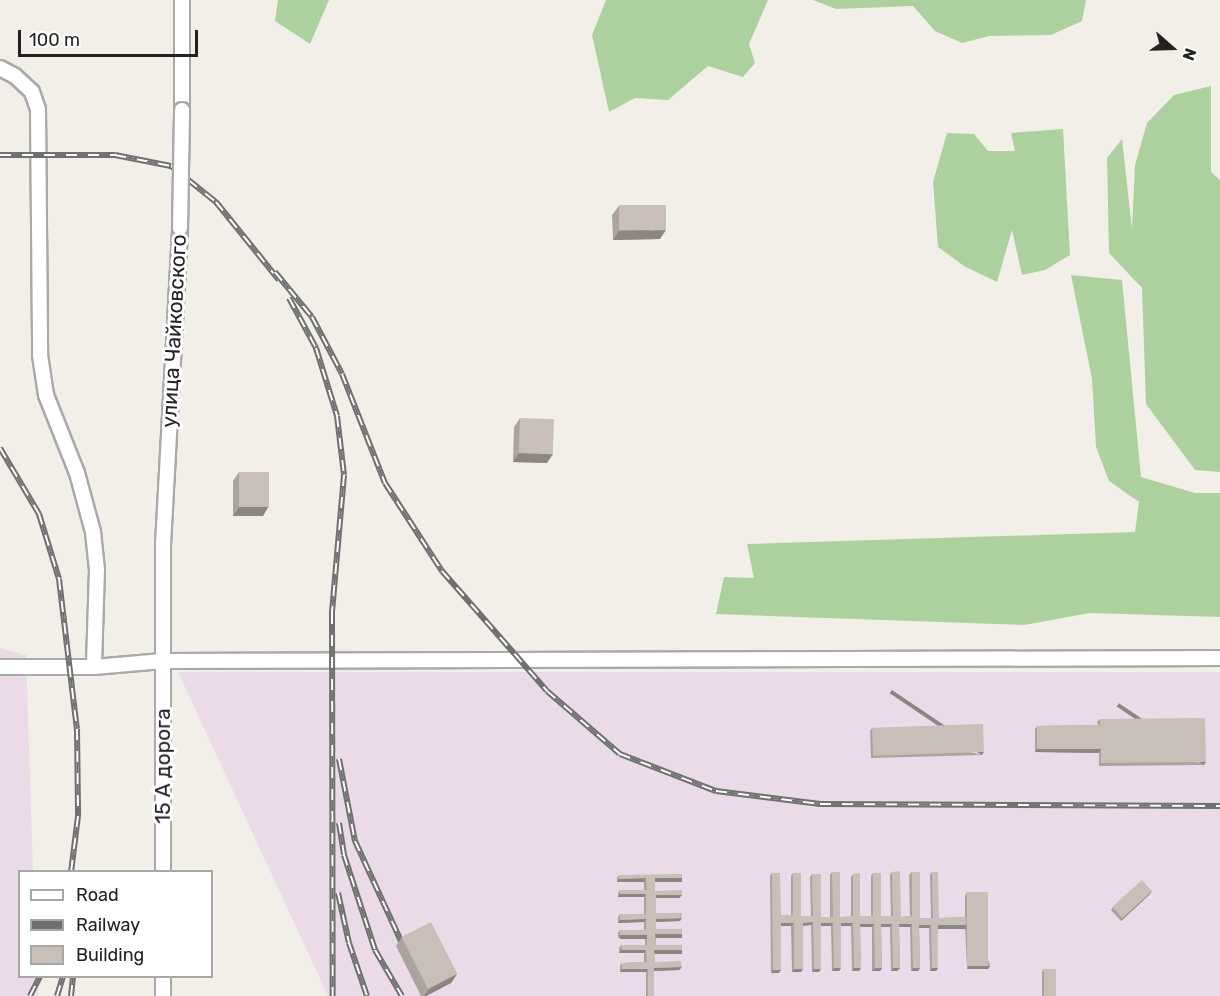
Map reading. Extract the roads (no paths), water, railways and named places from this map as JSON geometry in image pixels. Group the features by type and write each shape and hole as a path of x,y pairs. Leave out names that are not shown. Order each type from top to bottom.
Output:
{"street":[{"name":"улица Чайковского","path":"163,661 163,545 180,228 182,0"},
{"path":"0,68 32,92 38,109 40,355 46,395 77,473 93,532 97,569 94,667"},
{"path":"0,667 94,667 163,661 1220,658"},
{"name":"15 А дорога","path":"163,661 163,870"},
{"path":"163,978 163,996"}],"railway":[{"path":"0,155 115,155 171,166 216,202 279,280"},
{"path":"275,272 312,317 342,374 385,483 442,571 547,691 620,754 716,791 820,804 1220,806"},
{"path":"289,298 316,348 337,416 344,475 332,613 333,996"},
{"path":"0,448 39,514 59,579 77,729 78,816 71,870"},
{"path":"339,759 355,841 408,956"},
{"path":"339,823 344,855 375,950 402,996"},
{"path":"338,893 349,943 367,996"},
{"path":"30,996 39,978"},
{"path":"57,996 62,978"},
{"path":"71,996 73,978"}]}
